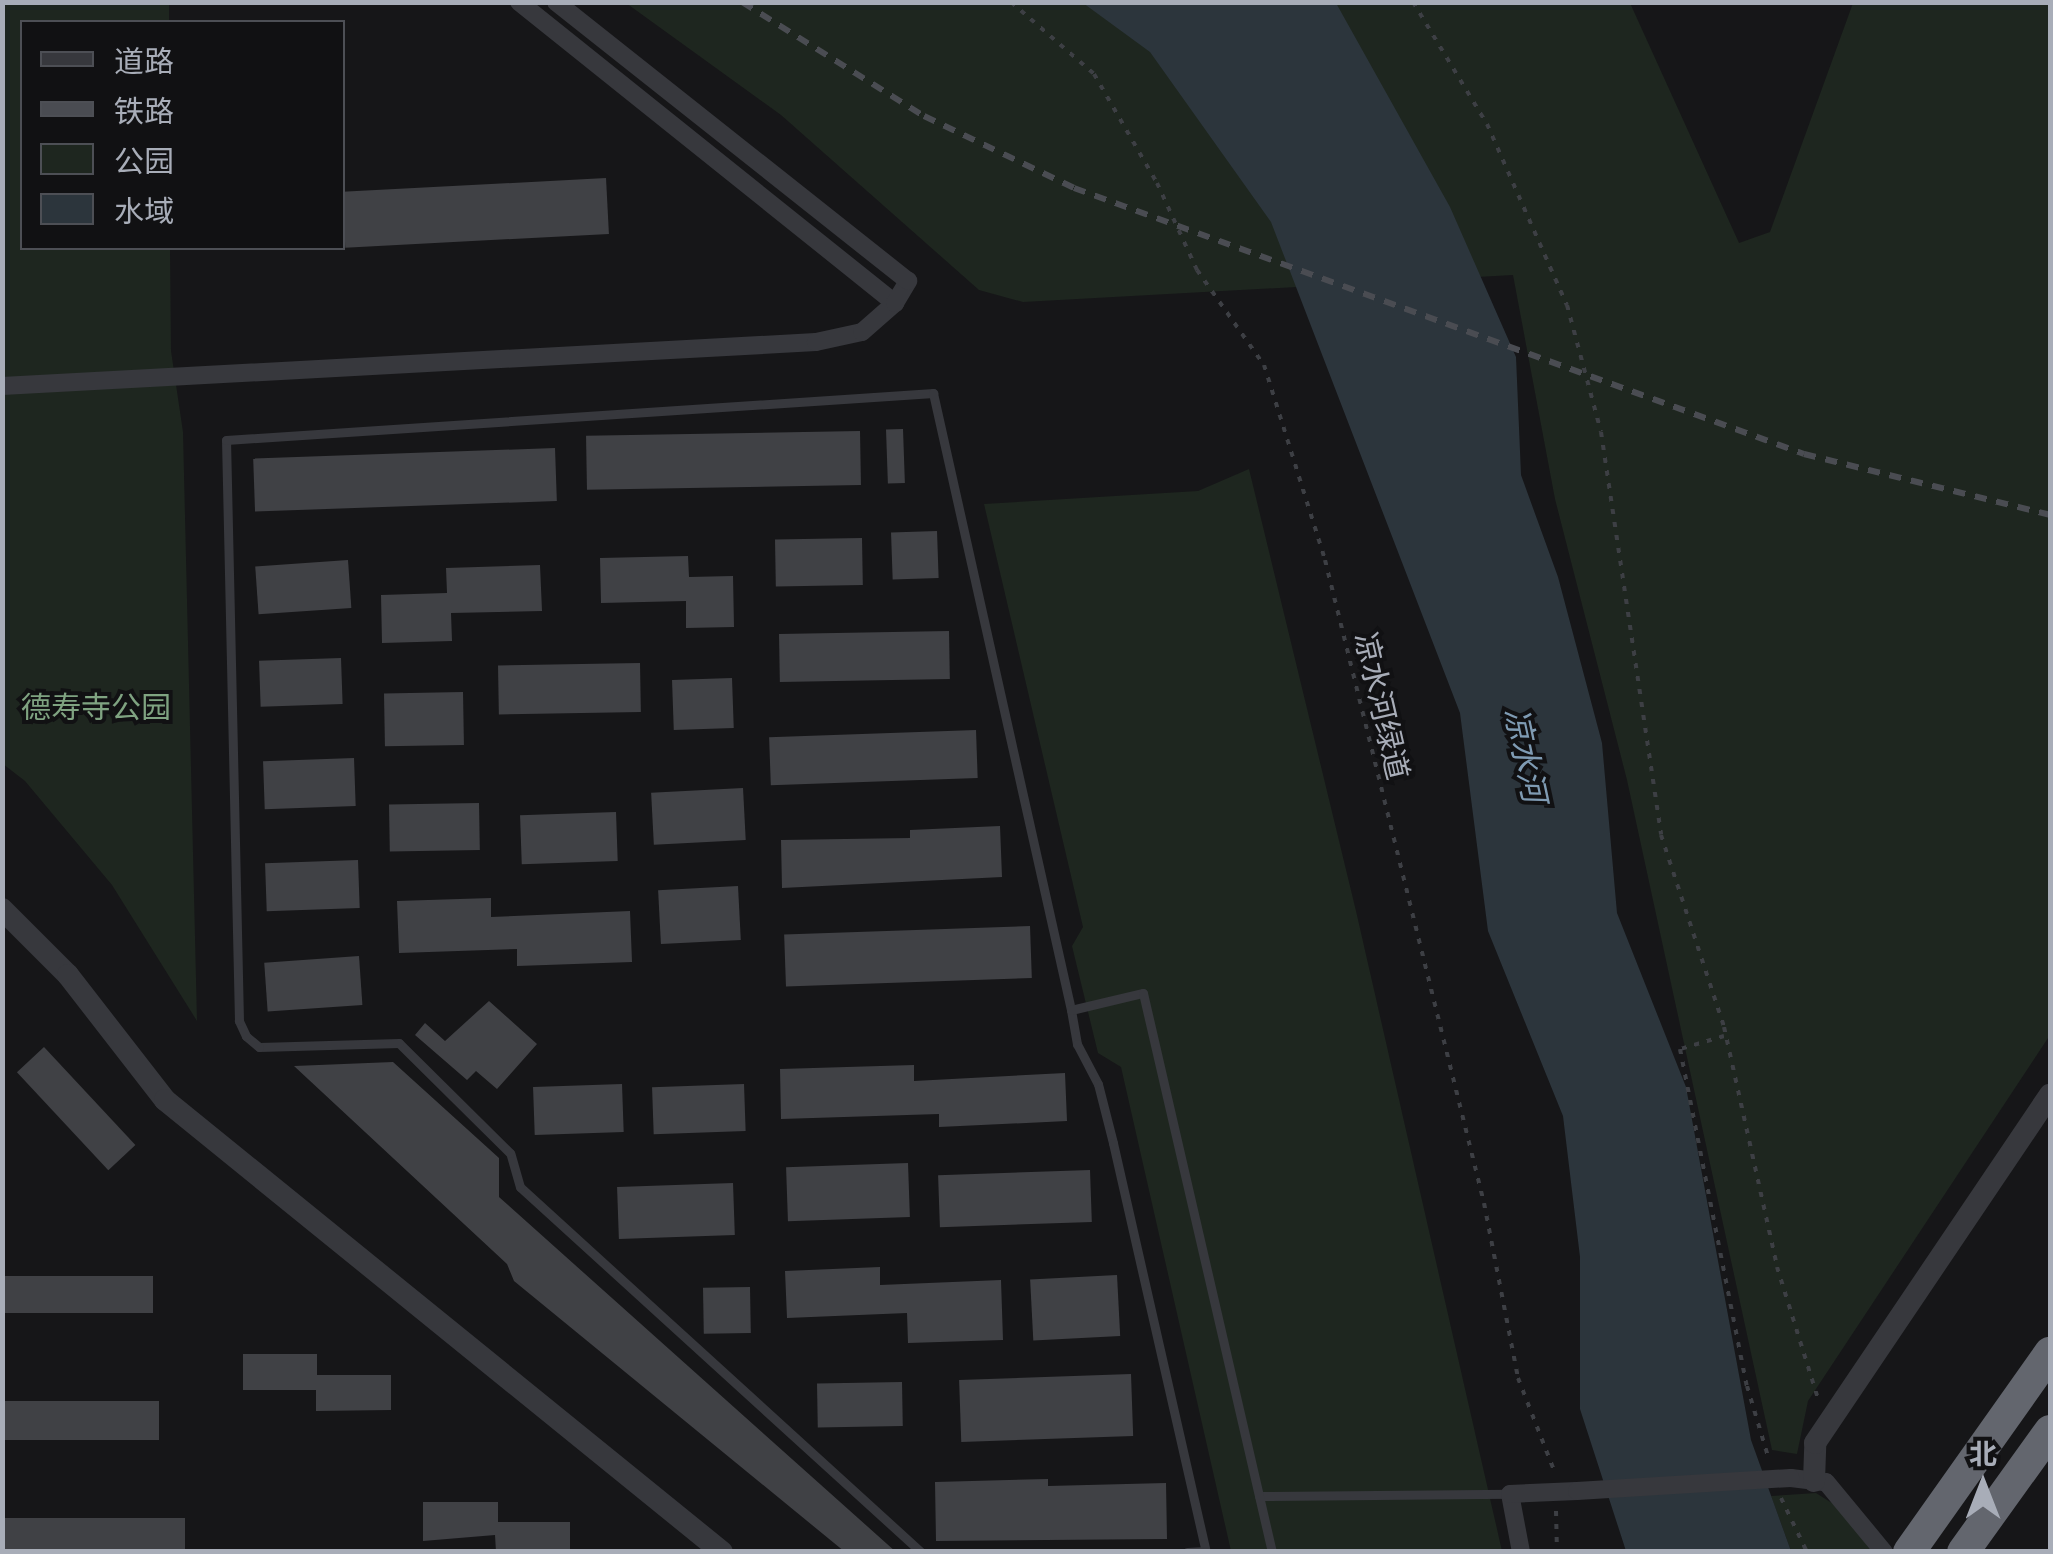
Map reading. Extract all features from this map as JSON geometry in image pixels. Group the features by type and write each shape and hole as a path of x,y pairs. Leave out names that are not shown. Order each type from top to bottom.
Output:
{"highway":[{"path":"1909,1552 2050,1353"},
{"path":"1963,1552 2050,1431"}],"street":[{"path":"519,2 895,303"},
{"path":"2,386 816,342 862,332 895,303 908,281 556,2"},
{"path":"2,908 68,974 165,1100 722,1552"},
{"path":"1789,1481 2050,1094"},
{"path":"1521,1552 1510,1494 1789,1481 1826,1482 1859,1514 1884,1552"}],"lane":[{"path":"921,1552 520,1187 510,1153 399,1043 259,1047 246,1036 239,1022 226,440 933,393 1077,1044 1098,1084 1114,1143 1206,1551 1187,1552"},
{"path":"1071,1010 1142,993 1272,1552"},
{"path":"1259,1496 1510,1494"}],"path":[{"name":"凉水河绿道","path":"1011,2 1094,74 1157,182 1197,270 1264,365 1325,560 1484,1203 1518,1378 1570,1492"},
{"path":"1413,2 1487,124 1567,305 1601,432 1660,834 1726,1036 1777,1267 1826,1425"},
{"path":"1726,1036 1680,1049 1747,1386 1789,1481 1807,1552"},
{"path":"1557,1552 1554,1518 1570,1492"}],"green space":[{"name":"德寿寺公园","path":"2,3 169,3 169,20 20,20 20,250 170,250 171,351 183,432 197,1021 112,885 25,781 3,764"},
{"path":"626,3 1630,3 1739,243 1770,232 1853,3 2050,3 2050,1035 1808,1401 1797,1454 1772,1450 1627,780 1555,499 1513,275 1023,302 979,290 781,115"},
{"path":"1249,469 1356,911 1502,1551 1231,1551 1121,1067 1098,1053 1072,946 1083,927 984,504 1198,491"},
{"path":"1816,1493 1843,1510 1871,1551 1791,1551 1771,1496"}],"water":[{"name":"凉水河","path":"1083,3 1336,3 1450,207 1516,357 1521,475 1558,577 1602,743 1617,913 1686,1087 1751,1440 1791,1551 1626,1551 1580,1409 1580,1257 1563,1116 1488,931 1460,713 1271,222 1150,52"}],"building":[{"path":"606,178 609,234 345,248 345,192"},
{"path":"903,429 905,483 888,484 886,430"},
{"path":"860,431 861,485 587,490 586,436"},
{"path":"555,448 557,501 255,512 253,459"},
{"path":"937,531 939,578 893,580 891,533"},
{"path":"862,538 863,585 776,587 775,540"},
{"path":"688,556 689,577 733,576 734,627 686,628 686,601 601,603 600,558"},
{"path":"348,560 351,608 259,614 255,566"},
{"path":"540,565 542,611 451,613 452,641 382,643 381,595 447,593 446,568"},
{"path":"949,631 950,679 780,682 779,634"},
{"path":"341,658 343,704 261,707 259,661"},
{"path":"640,663 641,712 499,714 498,665"},
{"path":"732,678 734,728 674,730 672,680"},
{"path":"463,692 464,745 385,746 384,693"},
{"path":"976,730 978,778 771,785 769,737"},
{"path":"354,758 356,806 265,809 263,761"},
{"path":"743,788 746,840 654,845 651,793"},
{"path":"479,803 480,850 390,852 389,805"},
{"path":"616,812 618,861 522,864 520,815"},
{"path":"1000,826 1002,877 782,888 781,840 910,838 910,830"},
{"path":"358,860 360,908 267,911 265,863"},
{"path":"738,886 741,940 661,944 658,890"},
{"path":"491,898 491,917 630,911 632,962 517,966 517,949 399,953 397,901"},
{"path":"1030,926 1032,978 786,987 784,935"},
{"path":"359,956 362,1005 268,1012 264,963"},
{"path":"489,1001 537,1044 497,1089 476,1071 467,1080 415,1035 425,1023 445,1041"},
{"path":"44,1047 135,1145 108,1170 17,1072"},
{"path":"393,1062 499,1158 499,1197 896,1552 845,1552 514,1281 507,1264 294,1066"},
{"path":"914,1065 914,1081 1065,1073 1067,1121 939,1127 939,1114 781,1119 780,1069"},
{"path":"622,1084 624,1132 535,1135 533,1087"},
{"path":"744,1084 746,1131 654,1134 652,1087"},
{"path":"908,1163 910,1217 788,1221 786,1167"},
{"path":"1090,1170 1092,1222 940,1227 938,1175"},
{"path":"733,1183 735,1235 619,1239 617,1187"},
{"path":"880,1267 880,1285 1001,1280 1003,1340 908,1343 907,1313 787,1318 785,1271"},
{"path":"1117,1275 1120,1336 1033,1340 1030,1280"},
{"path":"2,1276 153,1276 153,1313 2,1313"},
{"path":"750,1287 751,1333 704,1334 703,1288"},
{"path":"243,1354 317,1354 317,1375 391,1375 391,1410 316,1411 316,1390 243,1390"},
{"path":"1131,1374 1133,1436 961,1442 959,1380"},
{"path":"902,1382 903,1426 818,1427 817,1383"},
{"path":"2,1401 159,1401 159,1440 2,1440"},
{"path":"1048,1479 1048,1486 1166,1483 1167,1539 936,1541 935,1482"},
{"path":"423,1502 498,1502 498,1522 570,1522 570,1552 496,1552 495,1535 423,1541"},
{"path":"2,1518 185,1518 185,1552 2,1552"}],"railway":[{"path":"742,2 924,116 1074,188 1804,454 2050,515"}]}
